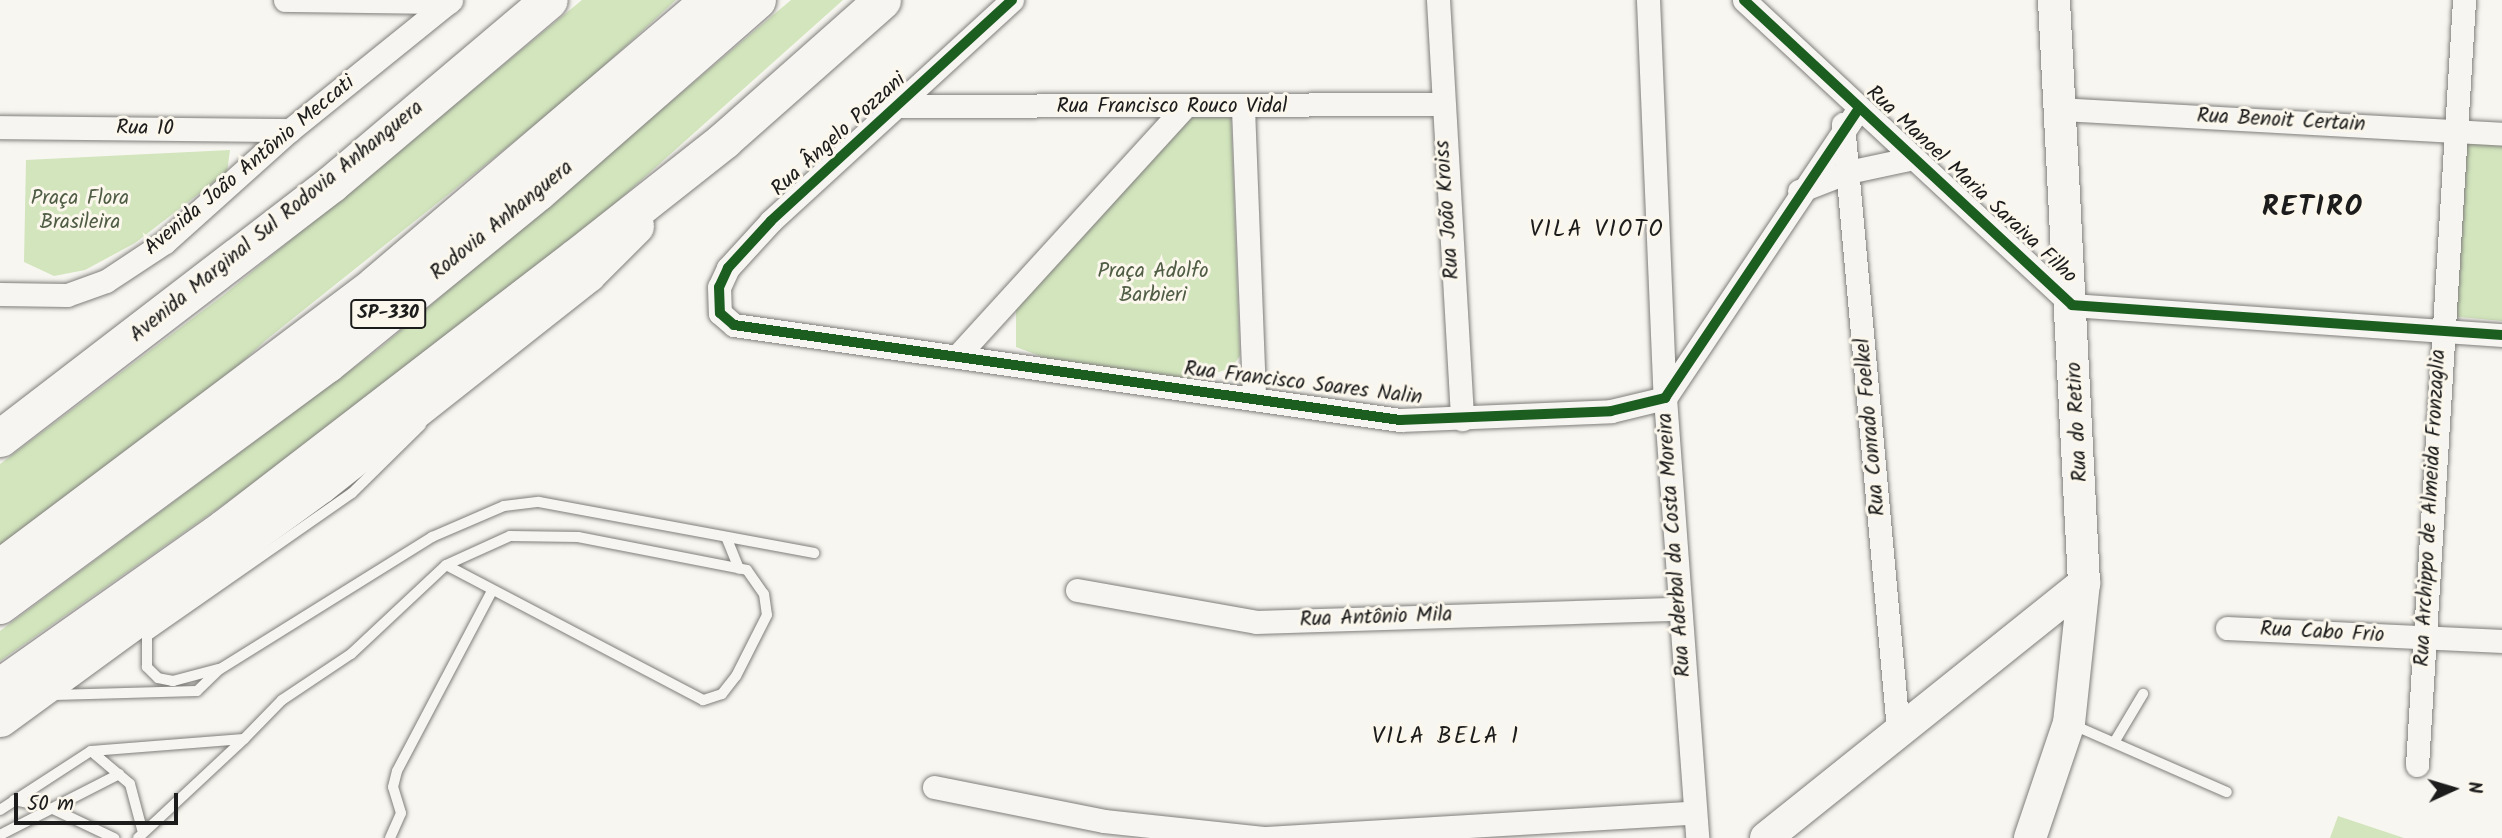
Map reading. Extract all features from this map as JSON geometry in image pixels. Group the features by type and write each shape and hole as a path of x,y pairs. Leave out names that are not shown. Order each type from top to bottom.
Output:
{"highway":[{"name":"Avenida Marginal Sul Rodovia Anhanguera","path":"0,438 331,184 550,0"},
{"name":"Rodovia Anhanguera","path":"0,569 375,286 711,0"},
{"name":"Rodovia Anhanguera","path":"0,605 327,364 538,192 757,0"},
{"path":"4,705 224,528 724,140 882,0"}],"main road":[{"name":"Rua do Retiro","path":"2030,838 2068,723 2084,583 2072,305 2054,0"},
{"path":"4,705 468,370 588,274 724,140"},
{"path":"1766,838 1898,729 2084,583"}],"street":[{"path":"285,0 450,1"},
{"name":"Rua Ângelo Pozzani","path":"720,313 719,288 728,268 771,221 903,106 1012,0"},
{"name":"Rua João Kroiss","path":"1438,0 1462,419"},
{"name":"Rua Aderbal da Costa Moreira","path":"1648,0 1665,398 1692,813 1697,838"},
{"name":"Rua Manoel Maria Saraiva Filho","path":"1744,0 1851,116 1914,159 2072,305 2502,335"},
{"name":"Rua Archippo de Almeida Fronzaglia","path":"2417,765 2441,331 2464,0"},
{"name":"Avenida João Antônio Meccati","path":"0,294 33,298 67,295 106,281 165,242 290,130 450,1"},
{"name":"Rua Francisco Rouco Vidal","path":"903,106 1243,108 1442,104"},
{"path":"960,353 1184,108"},
{"path":"1243,108 1254,399"},
{"name":"Rua Benoit Certain","path":"2060,108 2502,134"},
{"path":"1665,398 1799,191 1851,116"},
{"name":"Rua Conrado Foelkel","path":"1851,116 1848,172 1898,729"},
{"name":"Rua 10","path":"0,127 290,130"},
{"path":"1799,191 1848,172 1914,159"},
{"name":"Rua Francisco Soares Nalin","path":"720,313 734,326 960,353 1400,420 1611,411 1665,398"},
{"name":"Rua Antônio Mila","path":"1077,590 1256,622 1678,609"},
{"name":"Rua Cabo Frio","path":"2227,628 2502,642"},
{"path":"934,786 1104,821 1264,838 1692,813"},
{"path":"1082,838 1104,821"}],"lane":[{"path":"220,668 173,681 158,678 144,654 147,636 352,493 468,370"},
{"path":"4,705 64,691 197,691 220,668 432,537 504,506 539,502 814,553"},
{"path":"140,833 244,739 282,700 351,654 446,565 510,536 578,537 739,569"},
{"path":"446,565 704,700 722,694 736,676 766,615 764,594 739,569 727,539"},
{"path":"390,838 401,813 393,787 397,771 492,591"},
{"path":"2115,741 2143,694"},
{"path":"2068,723 2115,741 2227,792"},
{"path":"0,810 91,751 244,739"},
{"path":"91,751 130,784 140,833"},
{"path":"0,835 118,774"},
{"path":"14,800 53,809 114,838"}],"green space":[{"path":"582,0 676,0 570,97 266,340 181,418 0,551 0,464 225,294"},
{"path":"791,0 843,0 609,209 253,484 0,661 0,631 380,348"},
{"name":"Praça Adolfo Barbieri","path":"1187,112 1231,113 1240,356 1231,368 1197,379 1059,363 1016,347 1016,309"},
{"path":"2464,137 2502,139 2502,321 2449,316"},
{"name":"Praça Flora Brasileira","path":"230,150 227,172 135,243 85,270 54,276 24,262 26,160"},
{"path":"2338,816 2404,838 2330,838"}],"cycle path":[{"path":"1012,0 771,221 728,268 719,287 720,313 734,325 1400,420 1611,411 1665,398 1859,108"},
{"path":"1744,0 2072,305 2502,335"}],"district":[{"name":"RETIRO","path":"2313,208"},
{"name":"VILA VIOTO","path":"1597,230"},
{"name":"VILA BELA 1","path":"1446,737"}]}
